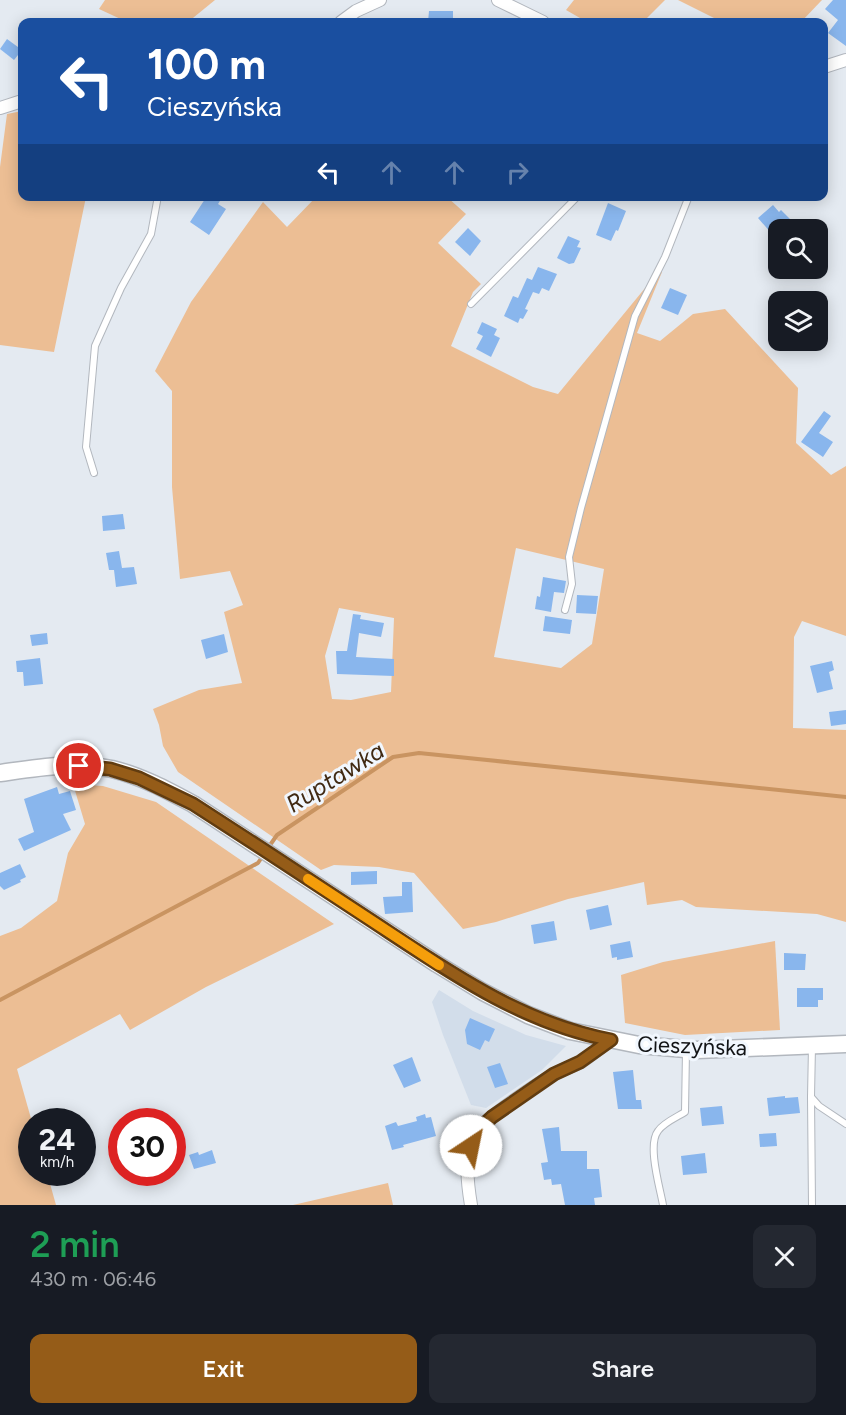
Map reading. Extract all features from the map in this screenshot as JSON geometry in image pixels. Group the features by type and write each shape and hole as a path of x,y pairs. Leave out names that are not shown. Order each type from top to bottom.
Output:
{"main road":[{"name":"Cieszyńska","path":"0,773 46,766 110,769 169,791 193,804 483,992 528,1015 570,1031 611,1040 686,1050 846,1044"}],"street":[{"path":"346,18 380,0"},
{"path":"498,0 535,18"},
{"path":"828,67 846,60"},
{"path":"0,108 18,102"},
{"path":"471,1205 467,1185 467,1164 477,1131 492,1117 554,1074 580,1062 611,1040"}],"lane":[{"path":"94,473 86,447 95,346 121,288 151,234 157,201"},
{"path":"471,304 573,201"},
{"path":"565,610 572,584 569,557 571,547 635,316 665,257 687,201"},
{"path":"812,1045 812,1205"},
{"path":"663,1205 654,1158 654,1140 658,1130 685,1112 686,1050"},
{"path":"811,1097 819,1106 846,1124"}],"shaded area":[{"path":"105,0 215,0 193,18 118,18 99,9"},
{"path":"574,0 665,0 647,18 580,18 566,10"},
{"path":"678,0 822,0 805,18 714,18"},
{"path":"18,112 18,201 85,201 54,352 0,345 0,167 7,114"},
{"path":"312,201 451,201 466,214 438,243 481,284 473,292 451,346 533,387 558,394 650,282 655,269 662,272 637,333 660,341 693,314 725,309 798,388 796,443 831,475 846,466 846,636 802,621 794,637 793,728 846,730 846,922 817,914 696,907 682,900 647,905 644,882 568,899 496,922 463,929 414,873 379,867 334,865 321,870 178,772 163,746 153,709 199,690 242,683 224,612 243,605 230,571 180,579 172,487 172,391 155,371 191,302 263,202 287,227","holes":["516,548 604,569 592,644 561,668 494,657","339,608 394,618 391,692 351,700 332,699 325,656"]},
{"path":"73,784 103,786 156,802 334,924 206,987 130,1030 120,1014 17,1069 28,1108 18,1108 18,1186 51,1186 56,1205 0,1205 0,936 21,928 57,901 68,853 85,824"},
{"path":"775,941 780,1030 685,1035 625,1023 621,975 663,962"},
{"path":"439,990 473,1011 526,1035 566,1046 542,1070 486,1108 471,1105 432,1002"},
{"path":"388,1183 393,1205 293,1205"}],"building":[{"path":"833,0 846,0 846,46 828,33 838,20 825,9"},
{"path":"429,11 453,11 453,18 428,18"},
{"path":"7,39 18,47 18,55 14,60 0,49"},
{"path":"204,201 220,201 218,204 226,209 209,235 190,222"},
{"path":"608,203 626,211 611,241 596,235"},
{"path":"773,205 790,219 768,219 768,230 758,218"},
{"path":"468,228 481,241 470,256 455,242"},
{"path":"568,236 580,241 577,247 581,248 574,263 569,264 557,258"},
{"path":"538,267 557,274 549,291 542,288 539,294 533,292 525,309 528,310 518,323 504,316 513,296 518,298 527,278 532,280"},
{"path":"670,288 687,295 678,315 661,308"},
{"path":"482,322 497,329 494,335 500,338 491,357 476,349 483,336 477,333"},
{"path":"824,411 831,416 819,433 833,442 823,457 801,442"},
{"path":"123,514 125,529 103,531 102,516"},
{"path":"119,551 122,568 134,567 137,584 116,587 114,570 109,570 106,553"},
{"path":"543,577 566,581 564,593 554,592 551,612 535,609 537,596 540,597"},
{"path":"577,595 598,596 596,614 576,613"},
{"path":"353,614 361,615 360,619 384,623 381,637 359,633 356,657 394,659 394,676 337,674 336,651 347,651"},
{"path":"545,616 572,620 570,634 543,631"},
{"path":"47,633 48,644 32,646 30,635"},
{"path":"224,634 228,652 206,659 201,640"},
{"path":"40,658 43,684 24,686 23,672 17,672 16,661"},
{"path":"832,661 834,670 829,672 833,689 817,693 810,666"},
{"path":"846,710 846,724 831,726 829,712"},
{"path":"57,787 59,794 70,791 76,810 63,814 71,830 24,851 18,839 34,832 24,799"},
{"path":"20,864 26,877 4,890 0,886 0,873"},
{"path":"377,871 377,884 351,885 351,872"},
{"path":"402,882 412,882 413,912 385,914 383,897 402,896"},
{"path":"608,905 612,925 590,930 586,910"},
{"path":"554,921 557,940 534,944 531,925"},
{"path":"630,941 633,957 617,960 617,957 612,958 610,945"},
{"path":"784,953 806,954 805,970 784,970"},
{"path":"797,988 823,988 823,1000 818,1000 818,1007 797,1007"},
{"path":"470,1018 495,1029 489,1042 485,1040 480,1050 467,1044 465,1030"},
{"path":"412,1057 421,1081 404,1088 393,1065"},
{"path":"500,1063 508,1084 495,1088 487,1067"},
{"path":"633,1070 636,1100 641,1100 642,1109 618,1109 613,1072"},
{"path":"785,1096 785,1098 798,1097 800,1113 769,1116 767,1098"},
{"path":"722,1106 724,1124 702,1126 700,1108"},
{"path":"425,1114 426,1118 431,1117 436,1136 392,1150 385,1126 396,1122 398,1126 417,1121 416,1117"},
{"path":"559,1127 561,1151 587,1151 587,1169 599,1169 602,1197 594,1198 595,1205 565,1205 561,1184 552,1185 551,1179 544,1180 541,1163 548,1162 542,1129"},
{"path":"776,1133 777,1146 760,1147 759,1134"},
{"path":"212,1150 216,1163 194,1169 189,1155 198,1152 199,1155"},
{"path":"705,1153 707,1173 683,1175 681,1156"}],"waterway":[{"name":"Ruptawka","path":"268,848 277,835 393,757 419,753 846,797"},
{"name":"Ruptawka","path":"0,1000 258,863 264,854"}],"slow traffic":[{"path":"308,879 439,965"}],"route":[{"path":"79,766 110,769 162,787 193,804 483,992 528,1015 570,1031 611,1040 580,1062 554,1074 492,1117 477,1131 471,1146"}]}
